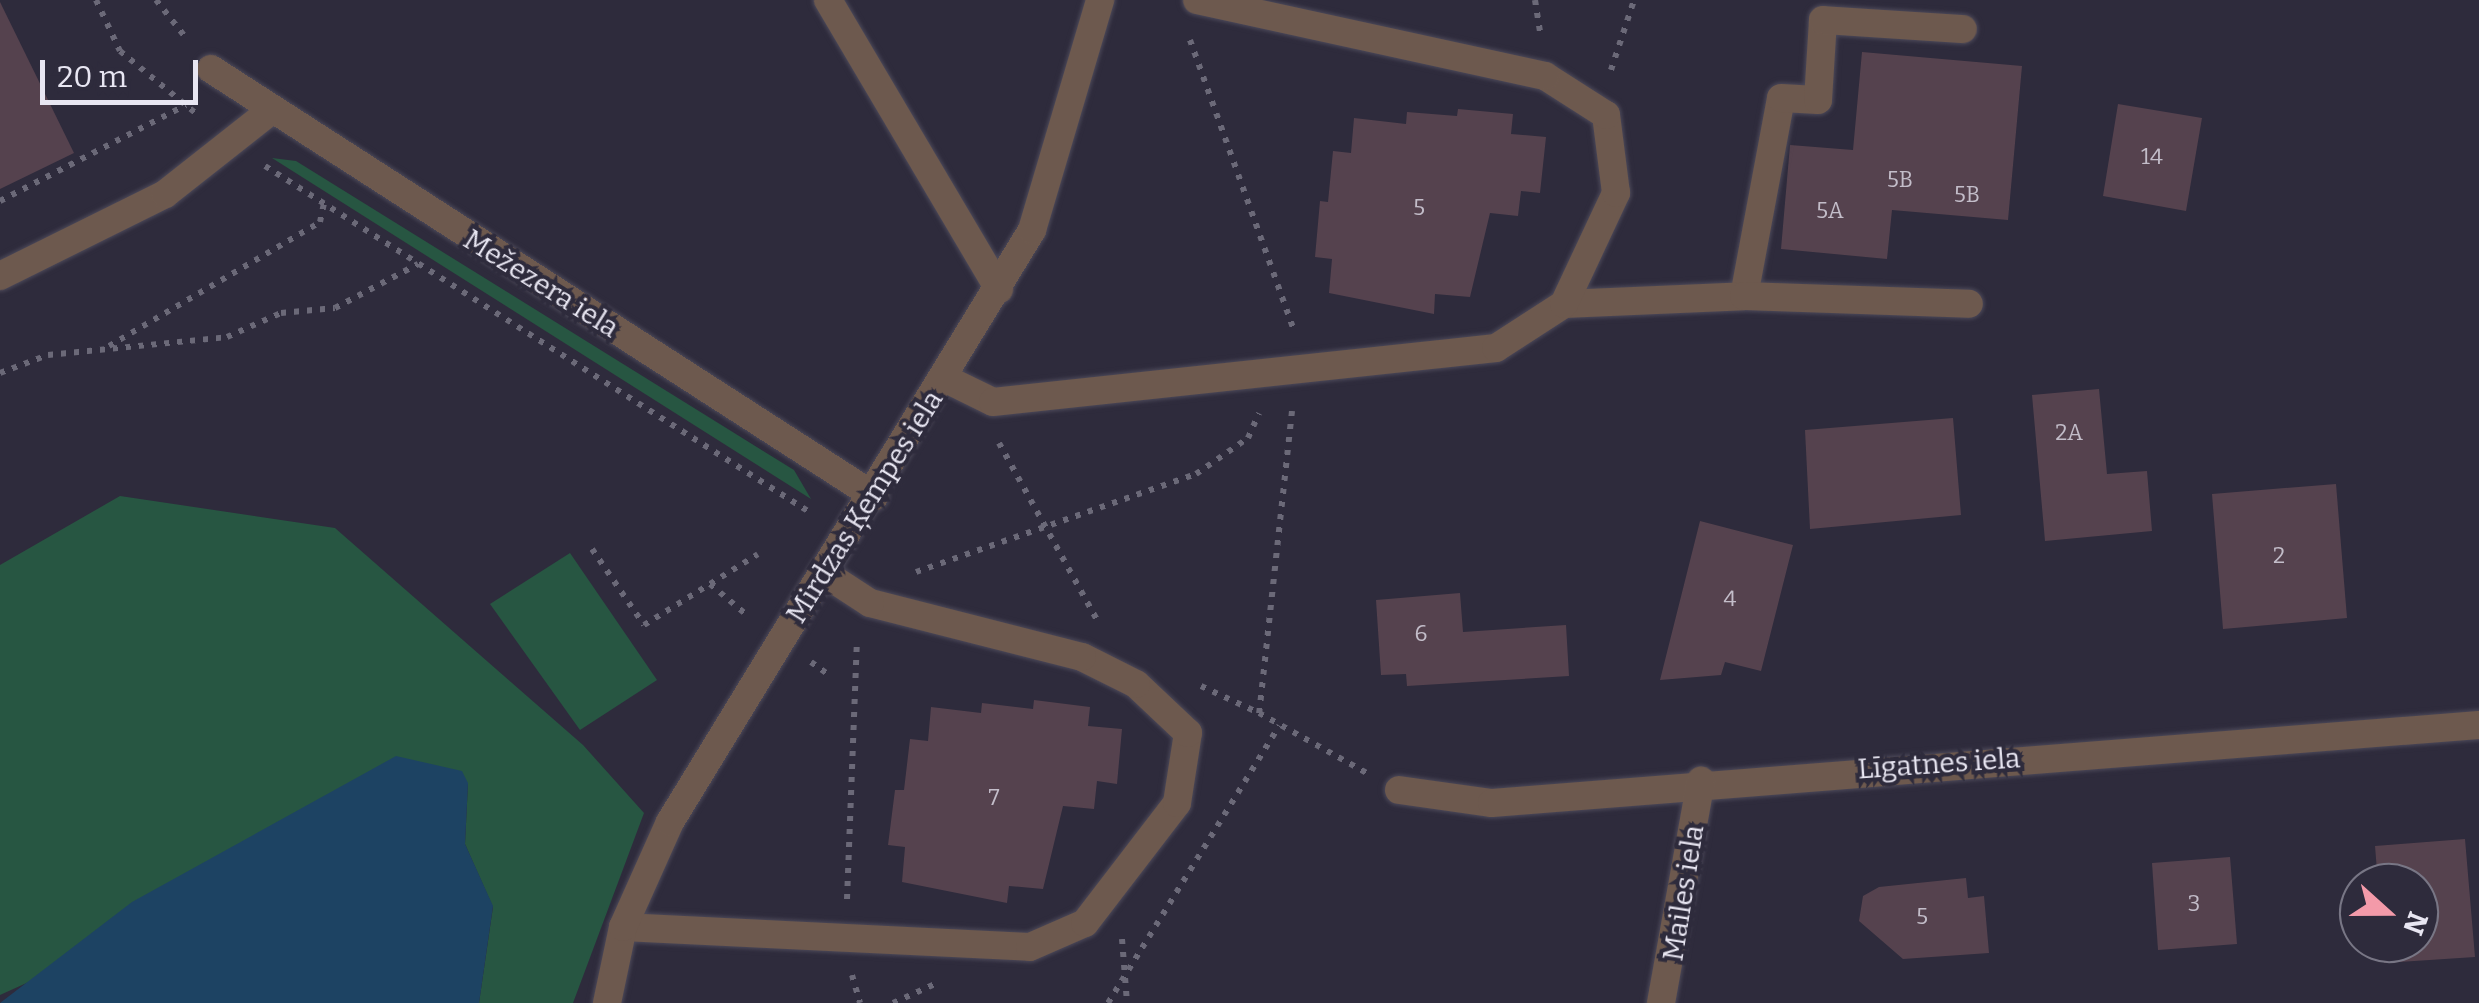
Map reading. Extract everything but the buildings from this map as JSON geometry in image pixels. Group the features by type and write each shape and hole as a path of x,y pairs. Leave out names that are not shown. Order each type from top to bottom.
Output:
{"street":[{"path":"828,0 999,289"},
{"name":"Mirdzas Ķempes iela","path":"608,1003 623,927 684,795 874,496 999,289 1058,162 1100,0"},
{"path":"1197,0 1545,76 1598,110 1616,192 1564,304"},
{"path":"1744,296 1782,98 1818,100 1822,20 1963,29"},
{"name":"Mežezera iela","path":"211,69 268,113 874,496"},
{"path":"0,276 165,194 233,146 268,113"},
{"path":"946,379 993,402 1496,348 1564,304 1744,296 1969,304"},
{"path":"623,927 1030,948 1084,923 1177,802 1188,733 1101,664 864,614 824,574"},
{"name":"Līgatnes iela","path":"1400,790 1492,803 1701,781 2479,725"},
{"name":"Mailes iela","path":"1661,1003 1701,781"}],"path":[{"path":"96,0 120,51 233,146 846,539"},
{"path":"1598,110 1634,0"},
{"path":"0,201 186,105"},
{"path":"100,352 320,222 324,204"},
{"path":"0,373 48,355 208,340 282,313 335,308 420,264"},
{"path":"860,1003 846,938 864,614 912,573 1047,530 1196,474 1248,438 1297,371"},
{"path":"993,402 997,438 1101,627"},
{"path":"592,550 644,626 758,554"},
{"path":"710,584 758,624"},
{"path":"1193,682 1259,713"},
{"path":"1108,1003 1278,726 1400,790"}],"green space":[{"path":"272,158 296,161 794,470 811,499"},
{"path":"120,496 335,528 583,745 644,813 573,1003 479,1003 493,907 465,844 468,783 0,995 0,565"},
{"path":"570,553 657,680 580,730 490,604"}],"water":[{"path":"396,756 462,771 468,783 465,844 493,906 479,1003 0,1003 132,902"}]}
